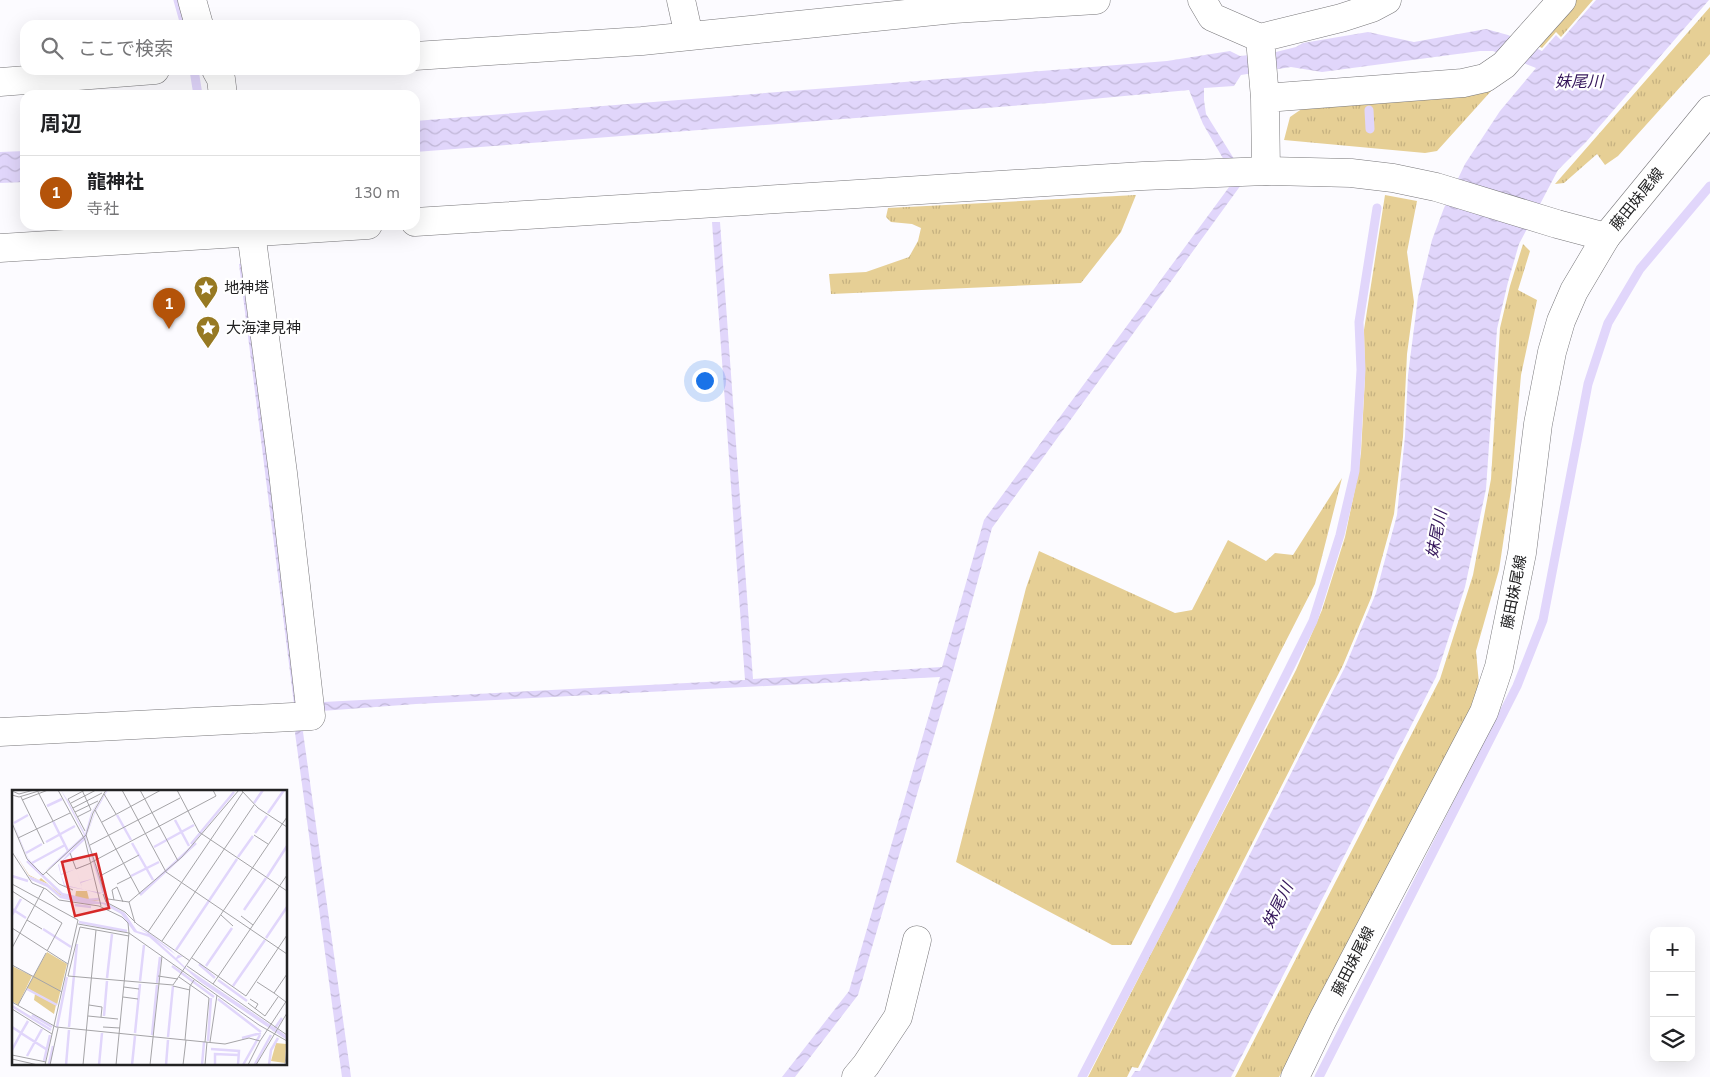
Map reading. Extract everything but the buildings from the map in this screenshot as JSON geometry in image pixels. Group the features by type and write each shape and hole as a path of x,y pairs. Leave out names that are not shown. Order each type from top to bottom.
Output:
{"street":[{"path":"192,0 198,20"},
{"path":"681,0 689,36"},
{"path":"420,56 642,41 954,9 1096,0"},
{"path":"1202,0 1212,17 1263,66 1463,82 1485,78 1504,65 1562,0"},
{"path":"1263,66 1340,18 1372,8 1387,0"},
{"path":"1263,66 1266,171"},
{"path":"0,82 90,75"},
{"path":"219,75 222,90"},
{"name":"藤田妹尾線","path":"1295,1077 1373,923 1484,712 1499,667 1522,553 1538,424 1552,352 1561,321 1574,291 1606,237 1710,110"},
{"path":"420,222 1134,177 1266,171 1351,173 1393,178 1436,187 1606,237"},
{"path":"0,248 242,230 283,473 305,711 0,732"},
{"path":"856,1077 898,1017 917,940"}],"green space":[{"path":"1576,0 1593,0 1561,37 1556,32 1542,48 1536,45"},
{"path":"1710,7 1710,54 1618,156 1605,165 1597,154 1564,183 1555,184"},
{"path":"1492,90 1437,151 1425,153 1284,140 1290,117 1306,106"},
{"path":"1136,195 1121,232 1081,283 831,294 829,274 866,272 909,257 918,241 921,228 912,224 891,222 886,217 888,208"},
{"path":"1385,195 1417,201 1407,252 1414,302 1407,354 1403,437 1394,514 1371,598 1343,665 1138,1068 1132,1067 1127,1077 1088,1077 1296,670 1322,610 1345,537 1361,453 1365,377 1364,330"},
{"path":"1523,244 1530,251 1518,290 1537,300 1521,375 1511,490 1499,570 1476,651 1480,695 1375,900 1279,1077 1235,1077 1440,679 1473,575 1491,479 1500,328"},
{"path":"1342,478 1315,584 1131,945 1112,945 956,862 1026,588 1039,551 1175,613 1192,610 1228,540 1266,561 1275,553 1293,555"}],"water":[{"name":"妹尾川","path":"1596,0 1709,0 1586,142 1558,170 1519,244 1497,329 1486,489 1465,587 1436,677 1231,1077 1131,1077 1135,1071 1140,1071 1345,667 1376,593 1397,515 1405,436 1408,375 1418,297 1432,240 1444,208 1465,164 1500,111 1536,68 1493,51 1480,51 1322,72 1291,67 1241,75 1234,86 1204,88 1206,114 1246,178 992,528 952,675 858,995 795,1077 782,1077 849,991 940,677 416,704 308,712 308,722 303,732 351,1077 342,1077 295,733 300,721 294,704 239,264 248,262 304,703 745,680 712,222 720,222 753,679 942,667 984,520 1235,179 1203,124 1189,90 1049,103 420,152 420,121 1167,61 1230,51 1240,56 1276,52 1296,47 1303,43 1368,32 1414,42 1486,29 1508,35 1542,51 1556,35 1561,40"},
{"path":"20,151 20,182 0,183 0,152"}],"waterway":[{"path":"178,0 184,20"},
{"path":"195,75 197,90"},
{"path":"1369,110 1370,129"},
{"path":"1319,1077 1517,686 1543,620 1588,384 1608,323 1640,269 1710,186"},
{"path":"1082,1077 1175,898 1313,621 1340,535 1355,471 1361,370 1359,322 1377,208"}],"place":[{"name":"地神塔","path":"206,309"},
{"name":"龍神社","path":"169,329"},
{"name":"大海津見神","path":"208,349"}]}
